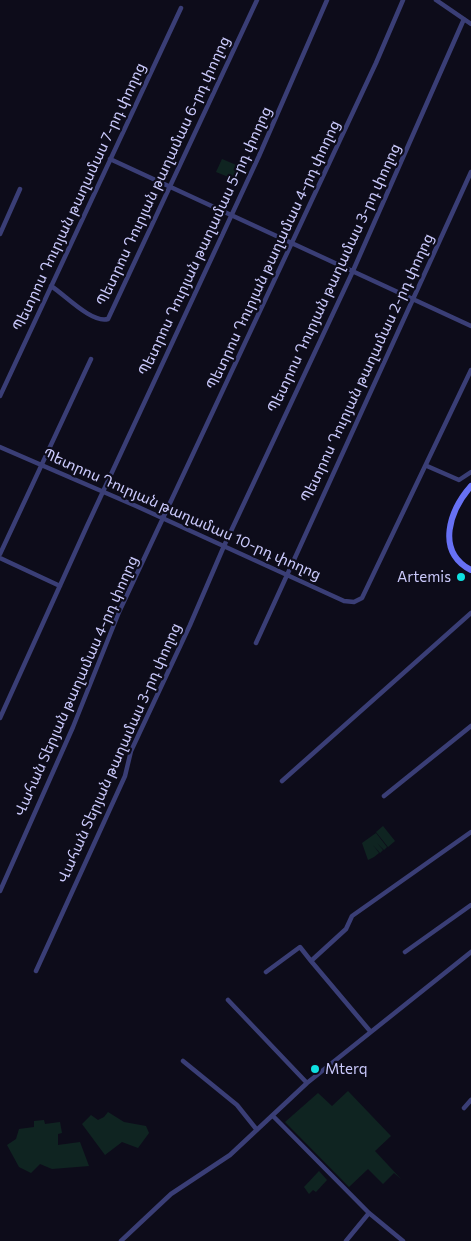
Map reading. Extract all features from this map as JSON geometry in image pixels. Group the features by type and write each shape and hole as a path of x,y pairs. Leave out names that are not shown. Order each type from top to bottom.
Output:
{"main road":[{"path":"471,486 454,510 448,535 459,561 471,570"}],"street":[{"name":"Պետրոս Դուրյան թաղամաս 6-րդ փողոց","path":"51,286 67,296 78,308 102,320 108,319 257,0"},
{"name":"Պետրոս Դուրյան թաղամաս 5-րդ փողոց","path":"0,718 231,216 327,0"},
{"name":"Պետրոս Դուրյան թաղամաս 4-րդ փողոց","path":"164,519 376,63 403,0"},
{"path":"436,0 471,24"},
{"name":"Պետրոս Դուրյան թաղամաս 7-րդ փողոց","path":"0,396 181,8"},
{"name":"Պետրոս Դուրյան թաղամաս 3-րդ փողոց","path":"224,546 352,273 464,19"},
{"path":"110,159 352,273 471,326"},
{"name":"Պետրոս Դուրյան թաղամաս 2-րդ փողոց","path":"256,643 471,172"},
{"path":"0,234 20,189"},
{"path":"0,554 91,359"},
{"path":"471,370 427,466 459,480 471,472"},
{"name":"Պետրոս Դուրյան թաղամաս 10-րդ փողոց","path":"0,447 344,601 354,602 362,598 427,466"},
{"name":"Վահան Տերյան թաղամաս 4-րդ փողոց","path":"0,891 73,727 120,612 164,519"},
{"name":"Վահան Տերյան թաղամաս 3-րդ փողոց","path":"36,971 125,776 131,751 190,625 224,546"},
{"path":"0,558 60,586"},
{"path":"282,781 471,613"},
{"path":"384,796 471,726"},
{"path":"311,961 346,929 352,916 471,832"},
{"path":"405,952 471,904"},
{"path":"266,972 300,947 370,1031"},
{"path":"121,1241 171,1194 230,1155 307,1084 370,1031 471,952"},
{"path":"228,1000 307,1084"},
{"path":"183,1061 237,1105 257,1130"},
{"path":"464,1108 471,1100"},
{"path":"273,1116 369,1213 403,1241"},
{"path":"346,1241 369,1213"}],"green space":[{"path":"222,159 241,167 236,180 216,172"},
{"path":"383,826 395,841 388,847 376,832"},
{"path":"376,833 387,847 384,850 377,843 383,850 380,853 373,845 379,853 368,860 362,843"},
{"path":"348,1091 391,1136 375,1151 401,1179 394,1173 383,1184 368,1169 349,1187 285,1122 318,1093 332,1106"},
{"path":"108,1112 124,1122 146,1126 149,1133 138,1148 122,1142 105,1155 82,1124 91,1115 98,1120"},
{"path":"44,1120 45,1124 60,1122 62,1133 58,1134 58,1145 80,1142 89,1166 52,1169 40,1164 31,1173 19,1167 7,1145 16,1139 19,1129 34,1127 34,1121"},
{"path":"319,1171 327,1180 316,1192 313,1190 309,1194 304,1187"}],"place":[{"name":"Artemis","path":"461,577"},
{"name":"Mterq","path":"315,1069"}]}
